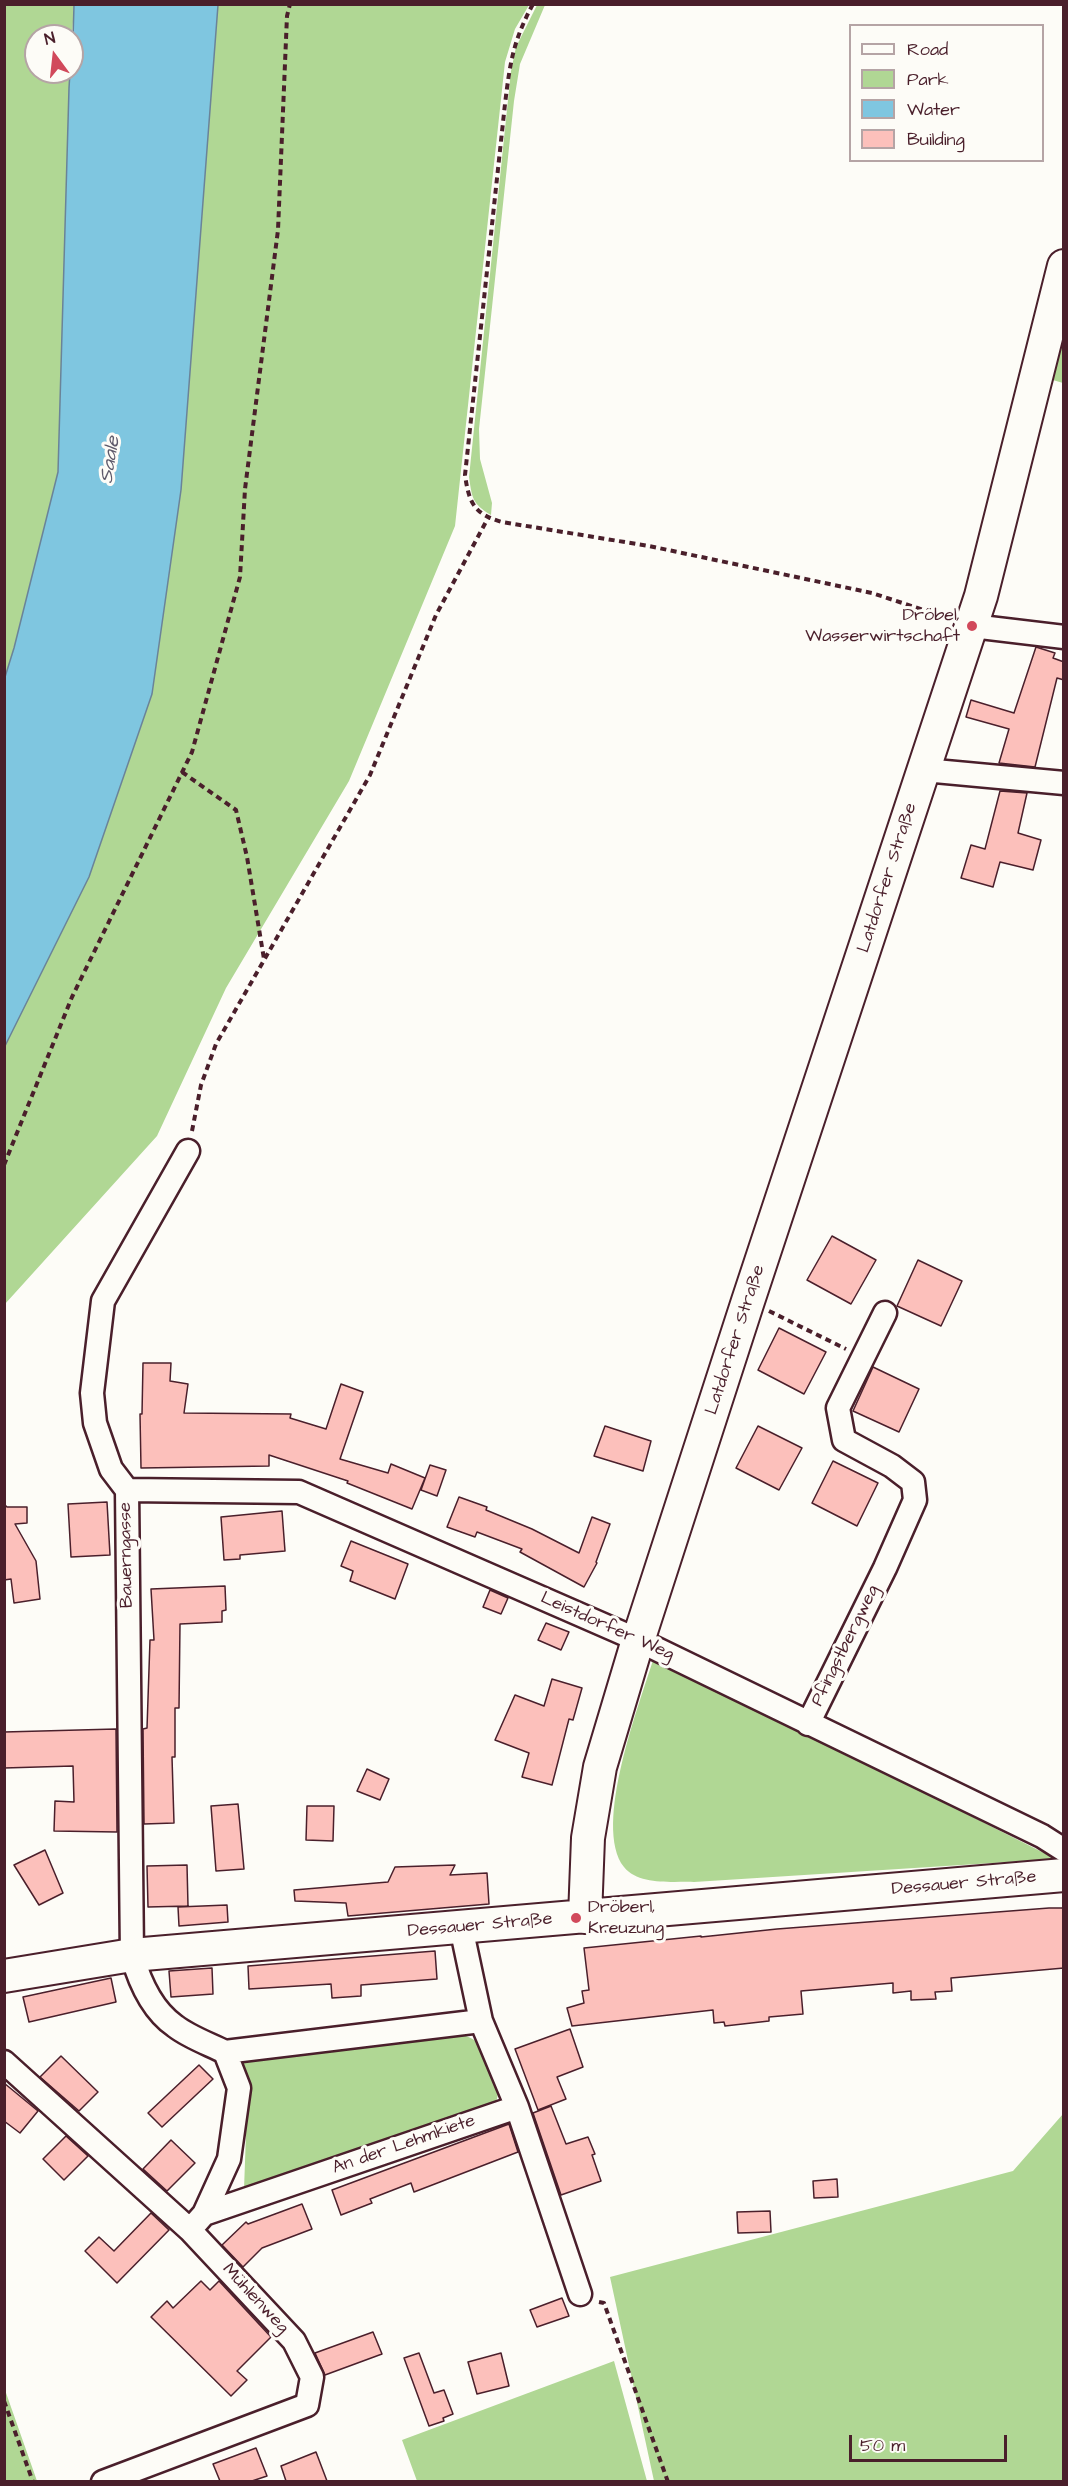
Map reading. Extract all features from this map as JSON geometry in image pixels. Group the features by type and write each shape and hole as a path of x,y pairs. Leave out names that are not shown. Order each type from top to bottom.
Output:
{"main road":[{"name":"Latdorfer Straße","path":"585,1917 588,1838 600,1767 638,1640 748,1301 972,626 1064,266"},
{"name":"Dessauer Straße","path":"4,1976 132,1954 1064,1875"}],"street":[{"path":"972,626 1064,637"},
{"path":"924,770 1064,783"},
{"name":"Bauerngasse","path":"132,1954 127,1490 111,1469 94,1423 92,1393 103,1301 188,1151"},
{"path":"863,1357 885,1313"},
{"name":"Pfingstbergweg","path":"808,1724 885,1568 915,1500 913,1482 892,1466 844,1440 838,1408 863,1357"},
{"name":"Leistdorfer Weg","path":"127,1490 299,1492 638,1640 1042,1836 1064,1850"},
{"path":"461,1927 481,2021 517,2107 580,2294"},
{"path":"132,1954 136,1971 153,2002 174,2026 225,2052 481,2021"},
{"path":"197,2222 229,2159 239,2088 225,2052"},
{"name":"Mühlenweg","path":"4,2062 197,2222 294,2341 312,2377 307,2405 103,2481"},
{"name":"An der Lehmkiete","path":"197,2222 517,2107"}],"path":[{"path":"4,1165 72,997 192,752 240,577 245,489 278,231 287,16 290,4"},
{"path":"533,4 519,31 511,56 465,475 468,494 476,510 488,518 649,546 872,593 972,626"},
{"path":"188,1151 201,1085 216,1044 370,775 436,615 488,518"},
{"path":"182,772 236,810 247,857 264,960"},
{"path":"748,1301 863,1357"},
{"path":"580,2294 604,2303 668,2481"},
{"path":"4,2401 33,2481"}],"green space":[{"path":"4,5 74,5 73,24 24,24 24,84 70,84 58,472 5,677"},
{"path":"218,5 529,5 515,29 505,62 455,526 349,781 226,988 157,1136 5,1304 4,1046 89,877 152,694 181,490"},
{"path":"537,5 545,5 520,64 514,101 479,429 480,459 492,503 491,515 476,503 469,477 511,71 516,47"},
{"path":"1063,309 1063,383 1046,378"},
{"path":"654,1657 1056,1859 694,1882 647,1880 630,1873 624,1867 616,1848 613,1823 616,1795 630,1733"},
{"path":"434,2034 459,2034 481,2045 494,2065 497,2077 497,2099 493,2108 244,2189 248,2080 240,2059"},
{"path":"1063,2114 1063,2481 654,2481 610,2277 1013,2171"},
{"path":"614,2361 647,2481 417,2481 402,2440"},
{"path":"5,2390 37,2481 5,2481"}],"water":[{"name":"Saale","path":"74,5 218,5 181,490 152,694 89,877 5,1046 5,677 58,472 69,84 84,84 84,24 73,24"}],"building":[{"path":"1036,647 1055,653 1053,658 1064,662 1064,680 1057,678 1035,767 999,763 1009,729 966,717 971,700 1014,713"},
{"path":"1000,791 1027,793 1018,833 1041,840 1033,870 1000,862 993,887 961,878 971,845 985,849"},
{"path":"832,1236 876,1260 851,1304 807,1280"},
{"path":"918,1260 962,1281 941,1326 897,1306"},
{"path":"779,1328 826,1352 804,1394 758,1370"},
{"path":"143,1363 171,1363 170,1381 188,1384 184,1413 291,1414 290,1418 326,1429 341,1384 363,1392 340,1459 388,1473 391,1464 425,1478 412,1509 347,1483 348,1481 269,1455 269,1466 141,1468 140,1414 142,1414"},
{"path":"873,1367 919,1389 899,1432 853,1411"},
{"path":"605,1426 651,1441 643,1471 594,1456"},
{"path":"758,1426 802,1448 779,1490 736,1468"},
{"path":"833,1461 878,1483 857,1526 812,1503"},
{"path":"430,1465 446,1470 437,1496 421,1490"},
{"path":"459,1497 487,1507 486,1510 532,1529 579,1553 592,1517 610,1524 597,1563 584,1587 520,1552 522,1549 477,1532 475,1537 447,1527"},
{"path":"107,1502 110,1555 71,1557 68,1504"},
{"path":"4,1504 7,1507 27,1507 27,1523 15,1524 36,1561 40,1599 14,1603 11,1579 4,1580"},
{"path":"282,1511 285,1551 240,1555 240,1559 224,1560 221,1517"},
{"path":"351,1541 408,1564 395,1599 350,1581 353,1571 341,1566"},
{"path":"225,1586 226,1610 222,1611 222,1622 180,1624 179,1708 175,1708 175,1757 172,1757 174,1823 144,1824 143,1729 147,1728 150,1640 154,1640 151,1589"},
{"path":"490,1590 508,1598 501,1614 483,1607"},
{"path":"546,1623 569,1632 561,1650 538,1640"},
{"path":"552,1679 582,1688 573,1720 569,1719 552,1785 522,1777 529,1753 495,1740 515,1695 544,1706"},
{"path":"116,1729 117,1832 54,1831 55,1801 74,1802 73,1766 4,1768 4,1732"},
{"path":"367,1769 389,1779 380,1800 357,1791"},
{"path":"238,1804 244,1869 216,1871 211,1806"},
{"path":"307,1806 334,1806 333,1841 306,1840"},
{"path":"45,1850 63,1893 39,1905 14,1865"},
{"path":"187,1865 188,1906 148,1907 147,1866"},
{"path":"455,1865 450,1875 487,1873 489,1904 348,1916 346,1903 295,1901 294,1890 388,1882 395,1867"},
{"path":"227,1905 228,1922 179,1926 178,1907"},
{"path":"1064,1908 1064,1968 951,1978 952,1991 935,1992 936,1999 911,2000 911,1991 893,1993 893,1983 801,1991 803,2014 769,2017 769,2021 725,2026 724,2022 714,2023 713,2010 572,2026 567,2008 584,2003 582,1991 589,1990 584,1948 777,1929"},
{"path":"435,1951 437,1979 361,1985 361,1996 332,1998 331,1984 249,1989 248,1966"},
{"path":"212,1968 213,1994 171,1997 169,1971"},
{"path":"111,1978 116,2002 29,2022 23,1997"},
{"path":"570,2029 583,2067 557,2077 566,2099 538,2110 515,2049"},
{"path":"61,2056 98,2092 79,2111 40,2077"},
{"path":"199,2065 213,2079 162,2127 148,2113"},
{"path":"4,2083 38,2111 20,2133 4,2121"},
{"path":"551,2106 566,2144 588,2137 595,2154 592,2155 601,2181 561,2195 533,2113"},
{"path":"509,2124 518,2152 414,2192 411,2183 370,2199 372,2203 341,2215 332,2190"},
{"path":"66,2136 88,2156 64,2180 43,2159"},
{"path":"171,2140 195,2163 167,2191 143,2169"},
{"path":"837,2179 838,2197 814,2198 813,2181"},
{"path":"302,2204 312,2229 262,2248 243,2267 222,2245 246,2222 248,2224"},
{"path":"770,2211 771,2232 738,2233 737,2212"},
{"path":"151,2213 169,2230 117,2283 85,2251 99,2237 114,2251"},
{"path":"201,2281 210,2290 219,2281 271,2337 237,2371 247,2380 231,2396 151,2317 167,2301 173,2308"},
{"path":"562,2298 569,2316 537,2327 530,2310"},
{"path":"373,2332 382,2354 325,2375 315,2353"},
{"path":"419,2353 434,2393 444,2390 453,2414 443,2418 444,2421 429,2426 404,2358"},
{"path":"501,2353 509,2386 477,2394 468,2362"},
{"path":"256,2448 267,2476 252,2481 220,2481 213,2464"},
{"path":"316,2452 327,2481 286,2481 281,2466"}],"place":[{"name":"Dröbel, Wasserwirtschaft","path":"972,626"},
{"name":"Dröberl, Kreuzung","path":"576,1918"}]}
